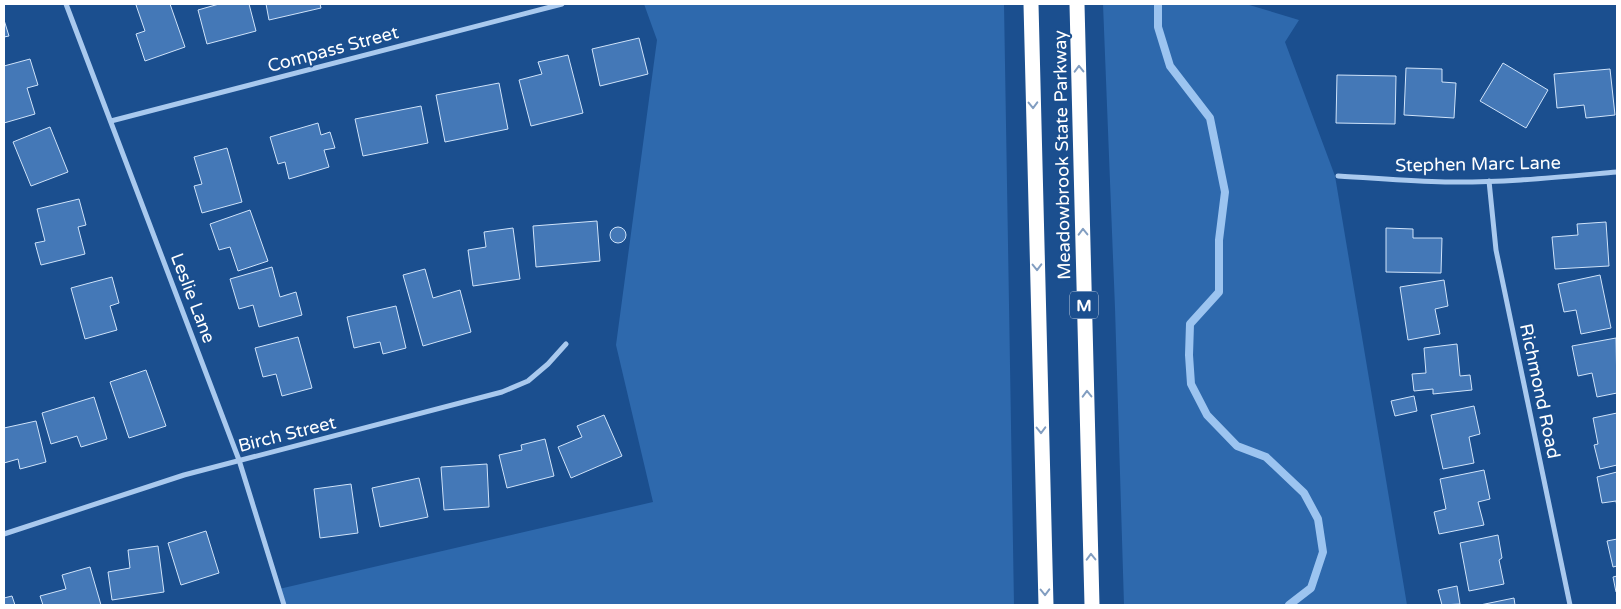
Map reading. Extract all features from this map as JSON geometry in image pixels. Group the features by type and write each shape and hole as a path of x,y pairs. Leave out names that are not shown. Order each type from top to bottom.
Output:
{"highway":[{"name":"Meadowbrook State Parkway","path":"1031,4 1046,605"},
{"name":"Meadowbrook State Parkway","path":"1077,4 1092,605"}],"street":[{"name":"Leslie Lane","path":"66,4 239,460 284,605"},
{"name":"Compass Street","path":"111,121 562,4"},
{"name":"Stephen Marc Lane","path":"1338,176 1445,182 1489,182 1617,172"},
{"name":"Richmond Road","path":"1489,182 1496,250 1570,605"},
{"name":"Birch Street","path":"4,534 184,475 502,392 528,381 548,364 566,344"}],"shaded area":[{"path":"644,4 1004,4 1014,605 284,605 279,589 653,502 616,345 657,40"},
{"path":"1103,4 1246,4 1299,20 1285,42 1335,176 1407,605 1124,605"}],"building":[{"path":"170,4 185,47 145,61 136,34 145,31 136,5"},
{"path":"219,4 249,4 256,31 207,44 198,10"},
{"path":"266,4 320,4 321,8 269,20"},
{"path":"4,20 9,36 4,37"},
{"path":"639,38 648,74 600,86 592,49"},
{"path":"568,55 583,113 531,126 519,80 542,74 538,62"},
{"path":"30,59 38,85 27,88 35,114 4,123 4,66"},
{"path":"1503,63 1548,90 1526,128 1480,101"},
{"path":"1406,68 1442,69 1442,82 1456,83 1454,118 1404,115"},
{"path":"1610,69 1615,115 1586,118 1584,105 1557,108 1554,74"},
{"path":"1337,75 1396,76 1395,124 1336,123"},
{"path":"499,83 508,129 445,142 436,95"},
{"path":"421,106 428,143 363,156 355,119"},
{"path":"318,123 321,135 330,132 335,148 324,150 329,167 289,179 285,162 278,164 270,137"},
{"path":"50,127 68,172 31,186 13,142"},
{"path":"227,148 242,202 202,213 194,186 202,184 194,157"},
{"path":"79,199 86,225 78,227 85,254 41,265 35,243 45,241 37,209"},
{"path":"250,210 268,261 238,271 230,247 219,250 210,224"},
{"path":"597,221 600,261 536,267 533,226"},
{"path":"1606,222 1609,266 1555,269 1552,237 1578,235 1577,224"},
{"path":"615,227 621,227 626,232 624,241 615,243 610,238 610,232"},
{"path":"513,228 520,279 473,286 468,250 486,247 484,232"},
{"path":"1386,228 1413,229 1413,238 1442,238 1441,273 1386,272"},
{"path":"272,267 280,297 296,292 302,315 259,327 253,305 239,309 230,279"},
{"path":"425,269 433,298 460,290 471,332 423,346 403,275"},
{"path":"1600,275 1611,328 1581,334 1576,310 1564,312 1558,284"},
{"path":"112,277 119,303 110,306 117,330 85,339 71,288"},
{"path":"1444,280 1448,306 1435,309 1440,334 1408,340 1400,287"},
{"path":"396,306 406,348 383,354 380,342 354,348 347,317"},
{"path":"298,337 312,388 282,396 276,374 263,377 255,348"},
{"path":"1616,338 1617,393 1597,397 1592,373 1578,376 1572,346"},
{"path":"1457,344 1460,376 1470,375 1472,390 1433,394 1433,389 1414,391 1412,374 1426,373 1424,348"},
{"path":"146,370 166,426 129,438 110,382"},
{"path":"1414,396 1417,411 1395,416 1391,401"},
{"path":"94,397 107,439 81,447 77,436 51,444 42,413"},
{"path":"1474,406 1480,434 1469,437 1474,463 1443,469 1431,415"},
{"path":"1617,413 1617,465 1600,469 1594,445 1598,444 1593,418"},
{"path":"604,415 622,456 571,478 558,447 582,437 577,426"},
{"path":"36,421 46,462 20,469 18,459 4,463 4,428"},
{"path":"545,439 554,476 507,488 499,455 522,450 521,445"},
{"path":"487,464 489,507 444,510 441,467"},
{"path":"1484,470 1490,499 1478,502 1484,525 1439,534 1434,512 1446,509 1440,479"},
{"path":"1617,472 1617,507 1616,501 1602,503 1597,477"},
{"path":"419,478 428,517 380,527 372,488"},
{"path":"351,484 358,533 320,538 314,489"},
{"path":"206,531 219,573 181,585 168,543"},
{"path":"1498,535 1502,558 1499,560 1504,584 1469,591 1460,543"},
{"path":"1617,539 1617,566 1613,567 1607,541"},
{"path":"158,546 164,592 112,600 108,572 130,568 128,550"},
{"path":"90,567 101,605 43,605 40,596 66,589 62,575"},
{"path":"1617,576 1617,592 1616,592 1613,577"},
{"path":"1457,586 1460,604 1442,605 1438,590"},
{"path":"12,596 15,605 4,605 4,598"},
{"path":"1514,598 1515,605 1480,605"}],"waterway":[{"path":"1158,4 1158,27 1170,66 1210,118 1225,192 1219,240 1219,292 1190,324 1189,355 1191,384 1207,415 1237,446 1266,457 1304,493 1318,519 1323,552 1311,588 1289,605"}]}
